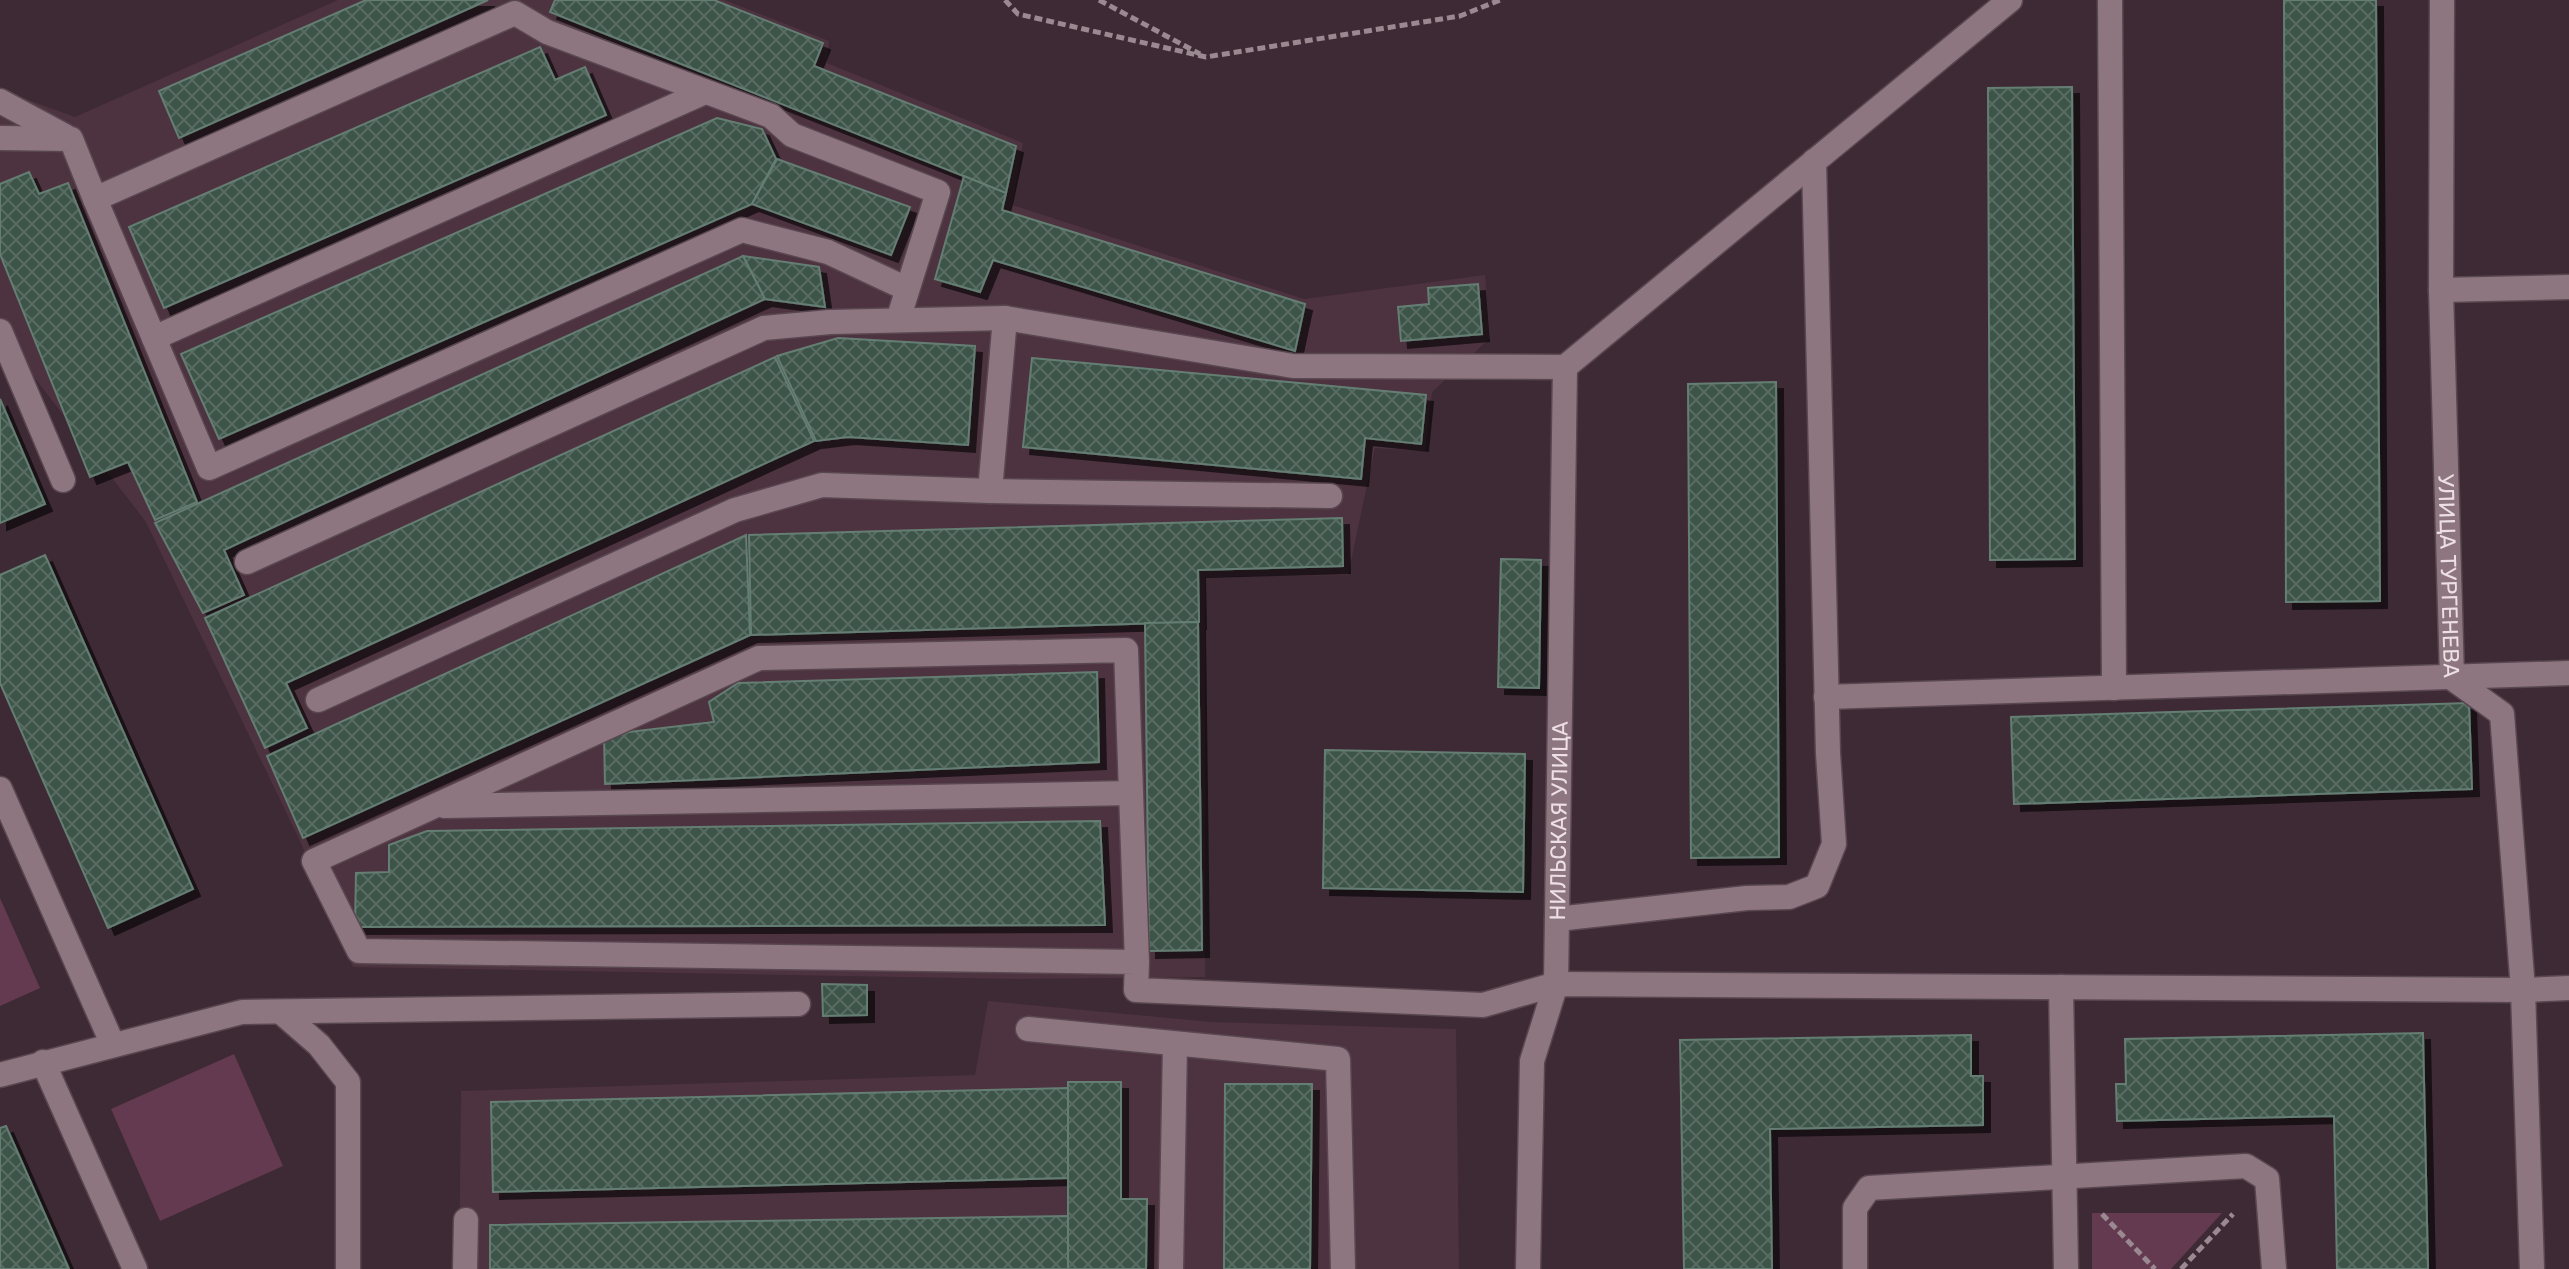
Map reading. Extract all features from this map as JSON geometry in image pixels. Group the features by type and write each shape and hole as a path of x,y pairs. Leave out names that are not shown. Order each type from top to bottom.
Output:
{"street":[{"path":"247,562 764,328 830,322 1005,318 1293,366 1565,367 2010,0"},
{"path":"2110,0 2114,688"},
{"name":"УЛИЦА ТУРГЕНЕВА","path":"2442,0 2441,290 2452,678 2502,714 2523,990 2532,1269"},
{"path":"95,199 515,13 547,32 771,116 792,135 938,192 898,320"},
{"path":"154,338 705,92"},
{"path":"0,101 71,139 209,468 742,230 828,252 907,289"},
{"path":"0,138 71,139"},
{"path":"1557,919 1747,898 1789,897 1817,886 1834,844 1826,697 1814,161"},
{"path":"2441,290 2569,287"},
{"path":"990,491 1005,318"},
{"path":"0,331 63,480"},
{"name":"НИЛЬСКАЯ УЛИЦА","path":"1528,1269 1532,1061 1556,984 1565,367"},
{"path":"318,700 735,510 822,485 1330,496"},
{"path":"1137,962 359,951 314,861 759,658 1126,650 1137,962 1136,990 1483,1005 1556,984 2569,988"},
{"path":"1826,697 2569,673"},
{"path":"0,789 113,1045"},
{"path":"433,806 1131,793"},
{"path":"2061,987 2066,1269"},
{"path":"0,1075 242,1012 798,1004"},
{"path":"281,1012 319,1045 348,1082 348,1269"},
{"path":"1028,1029 1338,1059 1343,1269"},
{"path":"1171,1269 1175,1044"},
{"path":"43,1062 135,1269"},
{"path":"1855,1269 1855,1208 1869,1188 2246,1166 2267,1179 2274,1269"},
{"path":"465,1269 466,1220"}],"path":[{"path":"1005,0 1018,14 1206,57 1460,16 1500,0"},
{"path":"1099,0 1206,57"},
{"path":"2065,1175 2155,1269"},
{"path":"2181,1269 2267,1179"}],"shaded area":[{"path":"338,0 724,0 829,41 827,63 1023,143 1012,205 1304,299 1485,275 1490,338 1432,392 1425,451 1375,448 1348,575 1205,577 1205,977 1017,979 353,967 300,841 146,522 0,333 0,90 75,117"},
{"path":"0,898 40,988 0,1006"},
{"path":"988,1001 1212,1022 1456,1029 1459,1269 459,1269 461,1091 975,1075"},
{"path":"234,1054 283,1166 160,1221 111,1109"},
{"path":"2092,1213 2222,1213 2171,1269 2092,1269"}],"building":[{"path":"366,0 488,0 179,138 159,91"},
{"path":"555,0 714,0 823,43 814,66 1016,146 1006,193 550,12"},
{"path":"2284,0 2376,0 2380,601 2286,602"},
{"path":"540,47 555,80 585,67 606,115 164,308 129,227"},
{"path":"2072,87 2075,559 1990,560 1988,88"},
{"path":"717,118 762,129 776,159 752,204 219,439 181,354"},
{"path":"777,159 910,207 891,255 752,204"},
{"path":"29,172 39,194 68,183 197,502 155,520 128,462 90,477 0,254 0,184"},
{"path":"964,176 1006,193 1002,210 1305,304 1295,351 993,260 980,292 935,279"},
{"path":"743,256 819,267 825,307 765,299"},
{"path":"743,256 765,299 224,550 244,595 203,613 155,523"},
{"path":"1478,284 1482,334 1401,341 1398,307 1429,304 1428,288"},
{"path":"838,338 975,346 968,445 848,437 816,441 777,356"},
{"path":"775,357 814,441 286,683 307,728 265,748 205,618"},
{"path":"1032,358 1426,395 1421,444 1365,438 1361,479 1023,447"},
{"path":"1776,382 1779,857 1691,858 1688,384"},
{"path":"0,399 45,504 0,523"},
{"path":"1342,518 1343,566 1198,570 1199,622 751,635 749,535"},
{"path":"746,535 750,635 303,838 267,756"},
{"path":"45,555 193,889 108,928 0,683 0,575"},
{"path":"1501,559 1541,560 1539,688 1498,687"},
{"path":"1198,622 1202,950 1149,951 1145,623"},
{"path":"1097,672 1099,762 605,784 604,735 714,722 709,702 738,683"},
{"path":"2469,703 2472,789 2014,804 2011,717"},
{"path":"1325,750 1525,754 1523,892 1323,888"},
{"path":"1100,821 1105,925 355,927 356,873 389,872 389,845 427,831"},
{"path":"822,984 867,985 867,1015 823,1016"},
{"path":"2423,1033 2428,1269 2337,1269 2334,1116 2117,1121 2116,1084 2126,1084 2125,1039"},
{"path":"1971,1035 1971,1076 1983,1076 1983,1125 1770,1129 1772,1269 1684,1269 1680,1040"},
{"path":"1068,1082 1121,1082 1121,1199 1147,1199 1146,1269 1068,1269"},
{"path":"1225,1084 1312,1084 1310,1269 1224,1269"},
{"path":"1068,1088 1068,1178 493,1192 491,1102"},
{"path":"6,1126 69,1269 0,1269 0,1128"},
{"path":"1068,1216 1068,1269 490,1269 490,1225"}]}
